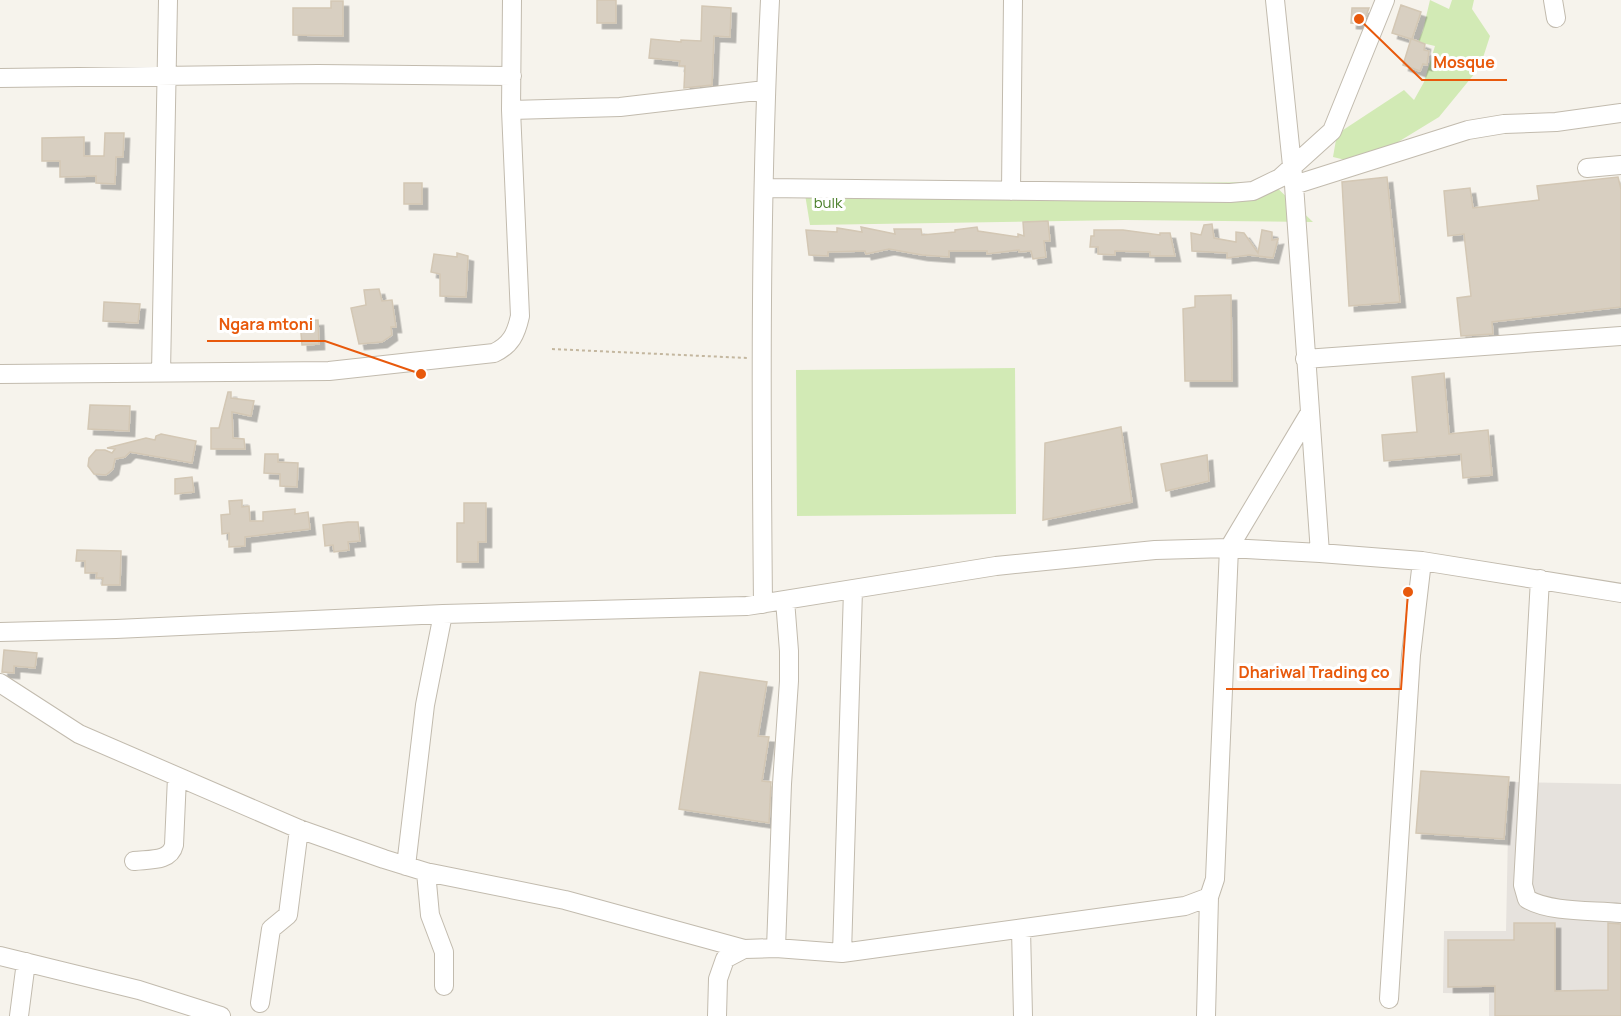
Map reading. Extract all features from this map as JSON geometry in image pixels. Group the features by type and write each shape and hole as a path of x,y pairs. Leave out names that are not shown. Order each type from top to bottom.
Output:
{"street":[{"path":"161,373 168,0"},
{"path":"0,374 329,371 494,353 509,344 517,332 520,316 511,110 512,0"},
{"path":"763,604 761,358 765,90 770,0"},
{"path":"1011,191 1013,0"},
{"path":"1275,0 1294,185 1320,553"},
{"path":"764,189 1230,193 1253,190 1280,178 1332,131 1385,0"},
{"path":"0,78 318,74 512,76"},
{"path":"511,110 620,107 765,90"},
{"path":"1294,185 1468,130 1504,124 1556,122 1621,113"},
{"path":"1587,168 1621,165"},
{"path":"1305,359 1621,336"},
{"path":"1206,1016 1209,897 1215,879 1230,548 1310,414"},
{"path":"0,632 443,614 736,606 763,604 996,566 1155,550 1230,548 1422,561 1621,593"},
{"path":"1389,999 1411,655 1422,561"},
{"path":"1540,579 1523,885 1527,899 1548,907 1621,913"},
{"path":"842,953 853,590"},
{"path":"776,948 782,784 789,681 785,600"},
{"path":"406,866 425,705 443,614"},
{"path":"0,683 80,734 299,829 426,872 565,900 744,949 776,948 842,953 1185,906 1209,897"},
{"path":"134,861 167,857 172,853 177,777"},
{"path":"260,1003 271,929 288,915 299,829"},
{"path":"426,872 430,915 444,952 444,986"},
{"path":"1021,929 1023,1016"},
{"path":"717,1016 718,978 725,959 744,949"},
{"path":"0,956 139,990 221,1016"},
{"path":"19,1016 26,962"}],"path":[{"path":"552,349 761,358"}],"shaded area":[{"path":"1509,782 1621,784 1621,1016 1489,1016 1489,994 1443,993 1444,931 1506,931"}],"green space":[{"path":"1430,0 1449,9 1452,0 1474,0 1472,9 1490,36 1480,67 1439,117 1362,164 1333,157 1337,134 1404,90 1414,100 1424,82 1435,46 1418,42"},
{"name":"bulk","path":"803,182 1052,184 1271,182 1313,222 1125,220 810,225"},
{"path":"1015,368 1016,514 797,516 796,370"}],"building":[{"path":"597,0 616,0 616,23 597,23"},
{"path":"331,1 343,1 343,36 293,35 293,8 331,8"},
{"path":"1401,5 1421,12 1412,39 1425,44 1424,50 1429,51 1427,65 1423,64 1420,71 1403,65 1411,39 1392,33"},
{"path":"702,6 731,8 730,37 714,36 712,85 684,88 685,66 679,66 680,61 649,58 651,39 701,41"},
{"path":"1352,8 1369,8 1363,24 1351,23"},
{"path":"105,133 124,133 123,157 116,157 115,184 96,183 96,176 60,177 60,161 42,161 42,138 84,137 84,156 104,156"},
{"path":"1387,177 1400,302 1349,306 1342,182"},
{"path":"1618,177 1621,189 1621,307 1492,322 1493,334 1461,336 1457,298 1471,296 1464,234 1448,236 1444,191 1470,188 1473,208 1539,200 1537,186"},
{"path":"404,183 422,183 422,204 404,204"},
{"path":"1048,221 1050,241 1044,241 1046,257 1033,259 1031,251 1019,252 1019,250 987,254 987,251 949,251 949,257 889,249 866,254 865,251 828,252 828,256 809,255 806,230 837,232 837,228 862,232 861,227 895,234 894,229 921,229 922,235 977,227 978,231 1018,237 1018,234 1024,236 1023,222"},
{"path":"1212,224 1214,238 1236,242 1236,232 1244,233 1258,253 1262,230 1272,232 1272,240 1278,239 1273,258 1249,255 1227,258 1227,253 1192,251 1191,233 1201,235 1204,225"},
{"path":"1094,230 1123,230 1160,235 1160,233 1170,233 1175,256 1150,256 1150,252 1115,251 1115,255 1098,254 1098,247 1090,247"},
{"path":"457,253 468,256 466,297 440,296 440,274 431,272 434,254 457,257"},
{"path":"379,289 382,301 392,300 396,327 391,327 392,335 382,342 359,344 351,308 366,305 364,290"},
{"path":"1231,295 1232,381 1185,381 1183,309 1195,307 1195,296"},
{"path":"104,302 140,304 138,323 103,321"},
{"path":"318,320 319,344 302,345 300,321"},
{"path":"1444,373 1449,434 1488,430 1492,475 1463,478 1461,454 1384,461 1382,435 1417,432 1412,377"},
{"path":"228,392 231,392 231,398 254,401 251,416 232,412 233,438 244,439 245,449 211,449 211,428 219,428"},
{"path":"90,405 130,406 129,431 88,429"},
{"path":"1121,427 1132,502 1043,520 1045,443"},
{"path":"161,434 196,441 192,463 130,452 125,457 115,459 113,469 106,475 94,474 88,466 89,458 96,450 112,453 115,449 107,448 146,438 155,440 156,436"},
{"path":"265,454 278,454 278,462 298,463 297,487 280,486 280,474 264,473"},
{"path":"1207,455 1209,481 1166,491 1161,464"},
{"path":"192,477 194,492 175,494 175,479"},
{"path":"242,500 242,507 249,506 250,521 263,521 263,512 295,509 295,514 308,512 310,529 245,537 245,546 229,547 229,533 222,534 221,515 230,514 229,501"},
{"path":"464,503 486,503 486,542 478,542 478,562 457,562 457,523 464,523"},
{"path":"358,522 360,541 348,542 349,550 334,552 333,545 325,546 323,525"},
{"path":"77,550 121,551 120,585 102,585 103,578 96,578 97,573 85,573 85,561 76,561"},
{"path":"4,650 37,653 35,668 14,666 14,673 2,672"},
{"path":"700,672 767,682 758,736 769,737 762,781 771,782 769,823 679,809"},
{"path":"1421,771 1509,777 1504,839 1416,833"},
{"path":"1514,923 1555,923 1555,991 1608,990 1608,923 1621,924 1621,1016 1495,1016 1495,986 1448,987 1448,940 1514,940"}],"place":[{"name":"Mosque","path":"1359,19"},
{"name":"Ngara mtoni","path":"421,374"},
{"name":"Dhariwal Trading co","path":"1408,592"}]}
